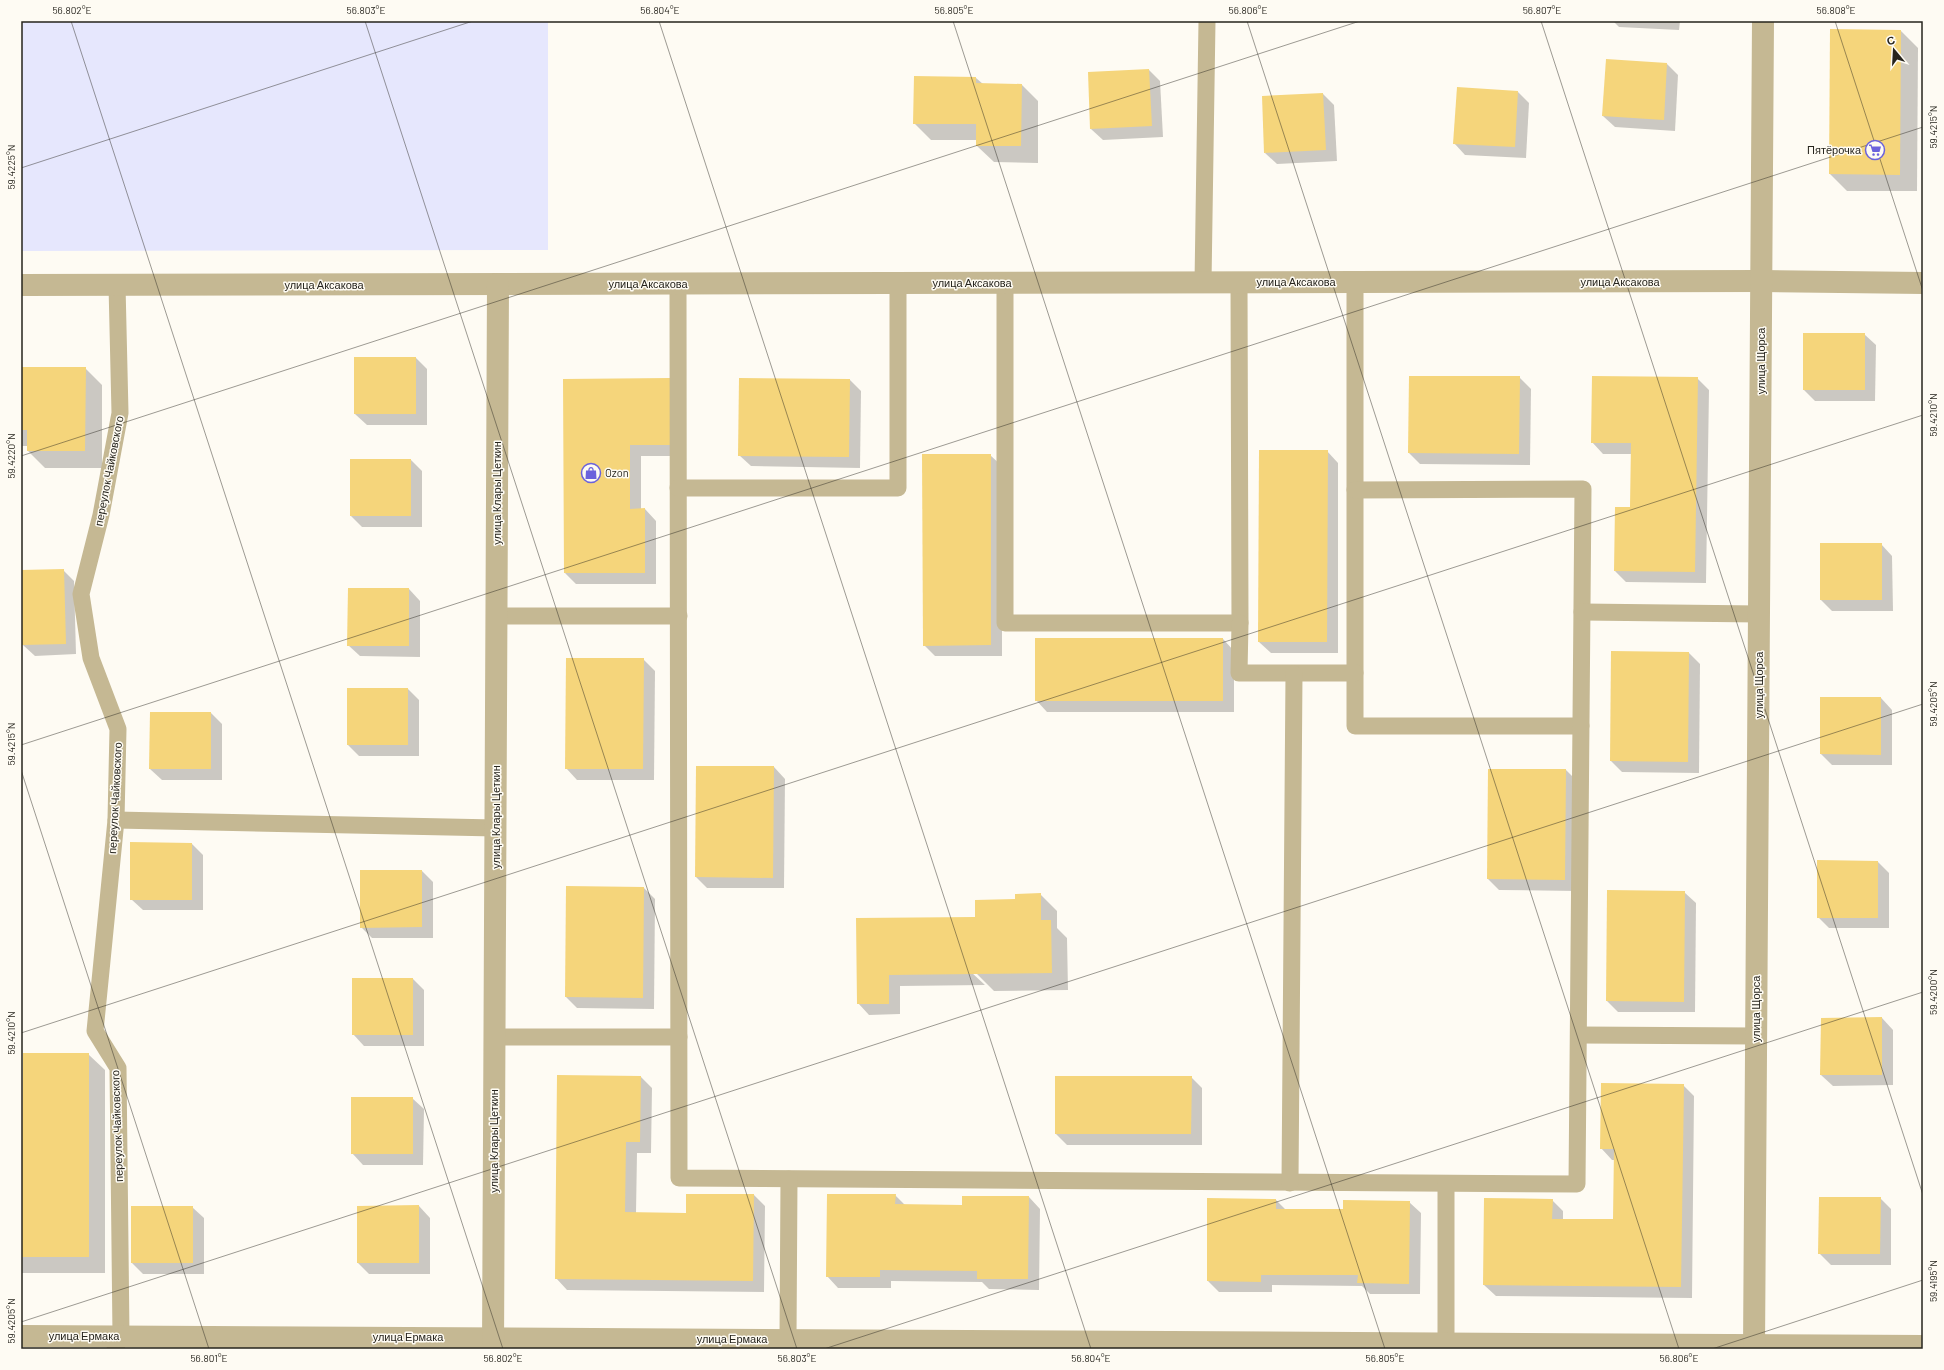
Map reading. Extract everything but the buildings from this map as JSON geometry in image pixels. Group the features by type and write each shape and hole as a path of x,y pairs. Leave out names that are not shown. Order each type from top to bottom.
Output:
{"street":[{"name":"улица Щорса","path":"1754,1347 1763,21"},
{"name":"улица Аксакова","path":"21,286 1762,281 1923,283"},
{"name":"улица Клары Цеткин","path":"493,1343 498,284"},
{"name":"улица Ермака","path":"21,1336 118,1343 493,1343 788,1339 1446,1343 1754,1347 1923,1346"}],"lane":[{"path":"1203,283 1207,21"},
{"path":"1240,282 1239,673 1355,673"},
{"path":"1355,282 1355,726 1581,726"},
{"path":"678,488 898,488 898,283"},
{"path":"1005,283 1005,623 1240,623"},
{"path":"678,284 679,1178 1577,1184 1583,489 1355,490"},
{"name":"переулок Чайковского","path":"117,285 120,413 101,516 81,594 91,658 118,729 116,820 94,1031 118,1068 118,1343"},
{"path":"1582,612 1760,614"},
{"path":"497,616 679,616"},
{"path":"1290,1182 1294,674"},
{"path":"116,820 496,828"},
{"path":"1578,1035 1756,1036"},
{"path":"495,1037 680,1037"},
{"path":"788,1339 789,1179"},
{"path":"1446,1184 1446,1343"}],"shaded area":[{"path":"21,21 548,21 548,250 21,251"}],"place":[{"name":"Пятёрочка","path":"1875,150"},
{"name":"Ozon","path":"591,473"}]}
